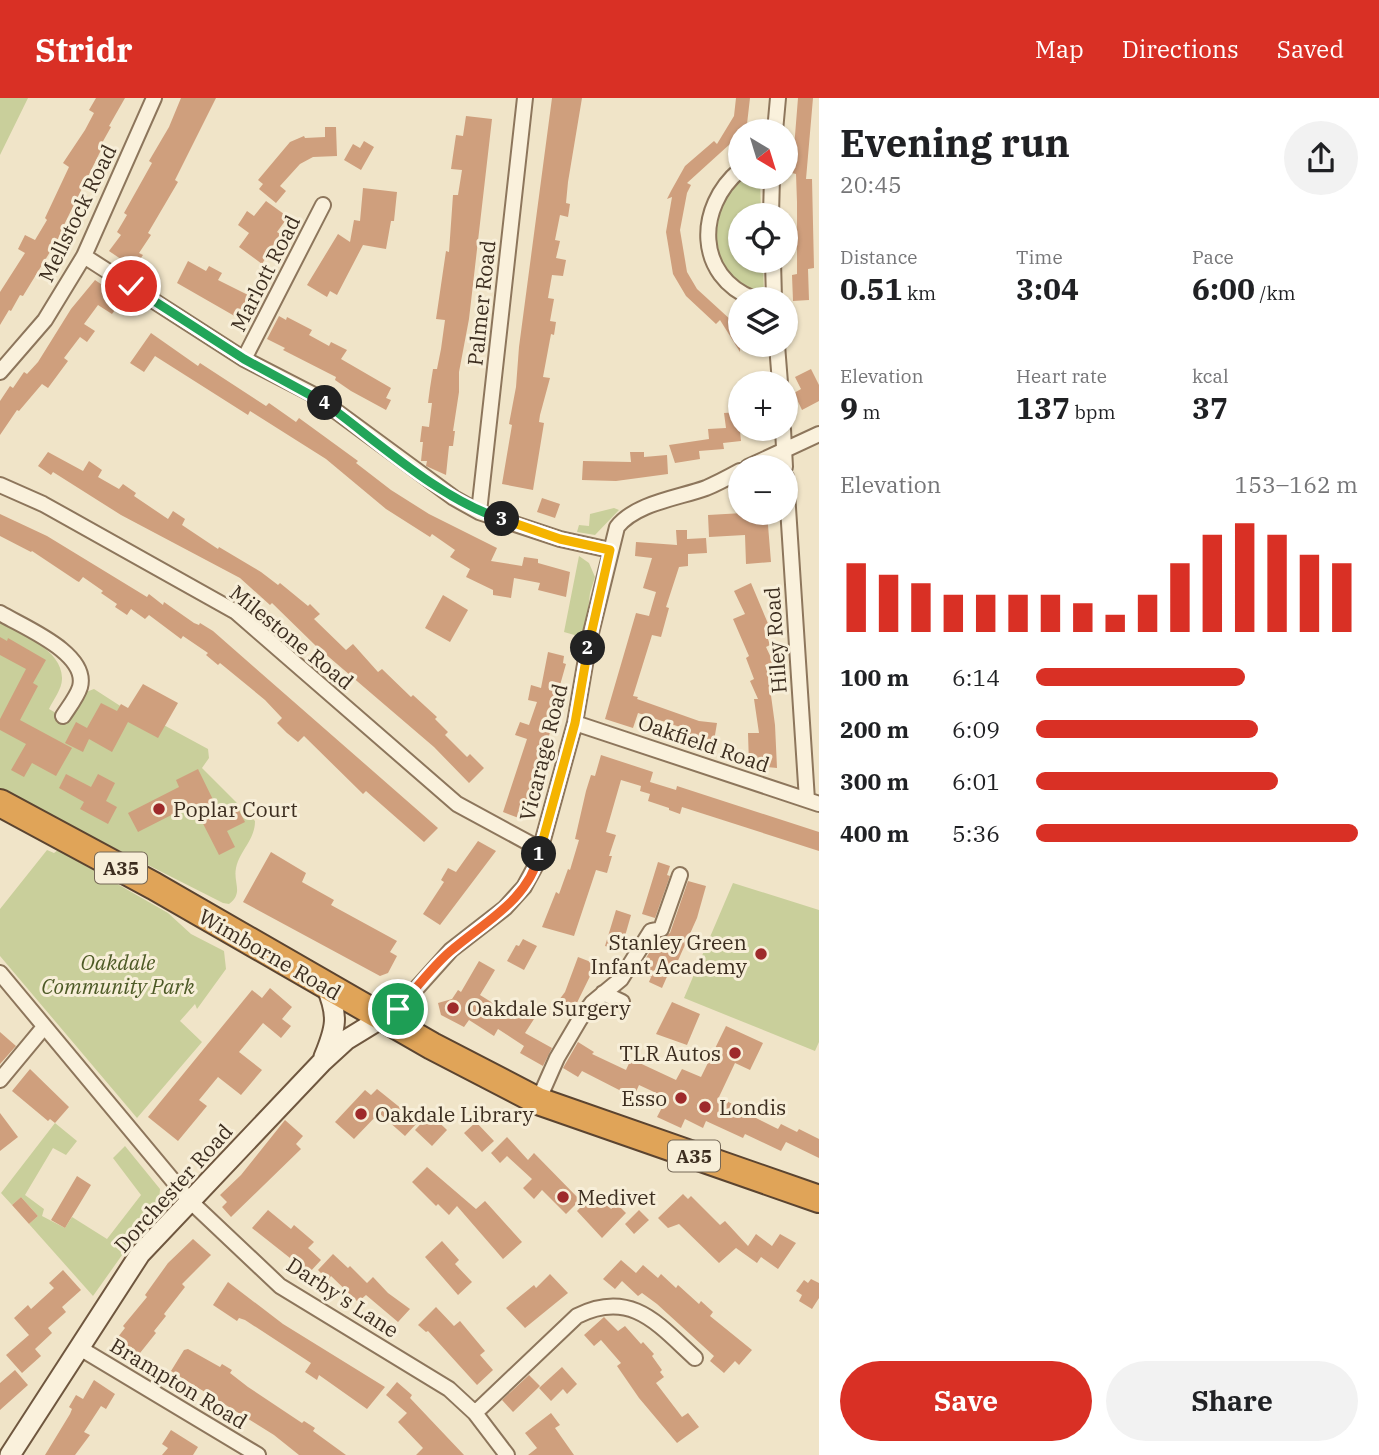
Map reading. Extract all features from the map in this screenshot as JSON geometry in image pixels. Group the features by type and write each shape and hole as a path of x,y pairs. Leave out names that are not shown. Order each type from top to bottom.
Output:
{"highway":[{"name":"Wimborne Road","path":"0,803 154,886 382,1018 538,1101 819,1199"}],"street":[{"name":"Mellstock Road","path":"0,372 45,320 84,257 154,98"},
{"name":"Palmer Road","path":"479,512 525,98"},
{"path":"776,119 778,98"},
{"path":"728,181 712,207 708,239 720,271 734,287"},
{"name":"Marlott Road","path":"244,359 323,205"},
{"path":"84,257 244,359 314,395 454,498 479,512 560,539 610,550"},
{"path":"792,455 819,434"},
{"name":"Vicarage Road","path":"382,1018 398,1009 451,950 505,908 524,887 536,865 575,723 589,641 617,527 623,519 637,511 728,477"},
{"name":"Milestone Road","path":"0,485 43,504 236,612 457,804 540,849"},
{"name":"Hiley Road","path":"790,525 813,802"},
{"path":"0,613 64,650 78,668 80,687 63,716"},
{"name":"Oakfield Road","path":"575,723 813,802"},
{"path":"538,1101 574,1028 592,1003 621,979 651,930 661,929 680,875"},
{"name":"Darby's Lane","path":"0,973 190,1201 280,1286 449,1389 475,1413 507,1455"},
{"path":"322,1062 335,1024 335,1011 326,986"},
{"path":"603,993 622,1002"},
{"name":"Dorchester Road","path":"8,1455 140,1254 322,1062 346,1040 382,1018"},
{"path":"0,1080 44,1027"},
{"path":"475,1413 577,1316 589,1310 618,1305 631,1307 654,1322 695,1358"},
{"name":"Brampton Road","path":"78,1347 239,1450 258,1455"},
{"path":"0,1452 8,1455"}],"green space":[{"path":"0,98 28,98 0,155"},
{"path":"730,189 760,189 761,203 728,203 728,270 715,236 718,208"},
{"path":"730,273 763,273 764,287 746,287"},
{"path":"614,508 619,510 595,535 577,532 579,525 589,526 590,514"},
{"path":"579,556 589,563 595,577 590,593 585,638 564,632"},
{"path":"0,621 29,637 56,660 62,683 49,709 70,721 86,692 94,689 156,729 160,723 208,749 209,758 202,768 255,821 253,834 236,868 236,896 229,904 0,790"},
{"name":"Oakdale Community Park","path":"47,850 54,853 58,850 168,913 191,934 224,951 226,969 197,1009 195,1004 180,1021 202,1042 137,1118 0,956 0,909"},
{"name":"Stanley Green Infant Academy","path":"733,883 819,910 819,1042 815,1051 684,998"},
{"path":"55,1123 77,1141 66,1155 53,1148 25,1195 44,1209 42,1216 65,1228 72,1217 107,1239 141,1195 113,1158 125,1146 160,1189 159,1203 93,1296 29,1224 38,1216 21,1197 12,1205 1,1193"}],"building":[{"path":"96,98 125,98 109,126 111,127 102,143 104,144 61,234 23,296 20,295 0,325 0,292 25,253 18,249 25,235 35,240 47,220 45,218 69,167 63,163 94,113 89,110"},
{"path":"181,98 216,98 175,180 178,182 148,233 151,235 139,253 143,255 134,268 109,251 121,235 117,232 127,215 124,213 152,163 149,161 169,127"},
{"path":"552,98 582,98 568,182 568,217 560,215 555,240 560,241 556,258 566,260 563,276 552,275 548,298 554,299 550,321 556,322 554,335 551,334 543,377 550,378 540,415 539,422 544,423 533,490 502,484 512,425 509,424 516,387"},
{"path":"736,98 750,98 748,119 732,119"},
{"path":"798,98 813,98 806,179 812,179 814,268 808,269 809,300 798,301 798,287 792,287 792,275 798,273"},
{"path":"466,116 492,119 469,319 459,372 455,431 453,446 449,446 446,475 426,466 427,461 421,461 423,442 420,442 422,426 429,427 432,403 428,403 430,388 433,369 437,369 441,349 445,320 436,319 446,251 449,252 453,195 458,195 462,170 451,169 456,135 463,136"},
{"path":"728,126 728,146 687,183 691,185 680,230 687,272 697,289 728,317 728,333 720,320 716,324 686,296 673,274 666,232 672,197 667,199 685,166 714,141 717,144"},
{"path":"325,127 336,127 337,156 313,157 300,164 280,186 286,191 276,203 259,189 263,184 258,180 290,142 304,136 325,137"},
{"path":"364,141 374,147 361,170 344,160 353,144 360,148"},
{"path":"363,188 397,192 394,221 391,221 386,249 363,245 337,295 330,291 327,297 307,285 338,234 350,242 354,220 360,221"},
{"path":"266,201 288,217 277,232 280,234 262,264 239,247 249,233 238,225 247,211 254,216"},
{"path":"188,261 206,271 209,266 222,273 218,280 256,299 245,322 177,283"},
{"path":"95,280 123,299 112,314 98,305 84,324 95,331 87,342 80,337 64,358 68,361 48,388 42,384 19,411 17,410 0,435 0,401 10,386 13,388 24,372 27,374 38,362 71,309"},
{"path":"279,316 286,320 287,317 312,330 309,335 329,346 331,342 347,350 341,359 391,388 386,398 391,400 386,410 351,391 335,380 336,377 267,339"},
{"path":"151,333 198,366 200,363 266,406 269,403 296,422 299,418 358,461 356,463 391,490 429,514 497,548 491,561 522,566 524,557 538,559 538,563 570,572 566,597 538,590 540,583 514,578 511,598 493,595 493,590 466,577 470,569 450,557 455,550 386,509 326,459 250,411 248,415 155,356 144,372 130,363"},
{"path":"811,369 819,385 819,401 802,410 798,402 798,391 801,389 798,376"},
{"path":"724,413 728,413 728,441 741,441 723,443 724,449 699,451 700,459 675,463 669,445 709,439 708,429 726,428"},
{"path":"48,452 83,471 89,461 102,470 98,477 119,489 123,484 136,493 134,496 168,519 173,511 185,519 182,525 278,585 280,583 308,606 310,604 320,614 314,619 346,650 353,644 378,672 382,669 411,697 413,695 437,717 435,719 448,732 445,735 467,757 470,754 484,768 469,783 434,747 316,646 272,603 270,605 240,578 121,515 53,472 51,475 38,466"},
{"path":"630,452 644,452 644,457 667,455 668,474 616,481 582,480 583,461 631,462"},
{"path":"542,498 560,504 555,518 537,512"},
{"path":"0,514 47,536 147,597 149,594 194,623 200,623 213,631 438,828 424,842 366,791 363,794 304,736 298,742 287,733 277,723 282,718 265,700 220,663 218,665 206,655 208,653 183,636 181,639 149,615 145,619 131,609 127,615 101,593 103,591 83,577 79,582 32,551 0,536"},
{"path":"728,514 728,525 768,525 771,562 746,564 745,535 709,537 708,515"},
{"path":"676,530 687,530 687,539 706,538 707,553 688,554 688,566 679,567 666,607 669,608 661,637 652,635 633,696 699,721 717,723 714,741 688,737 689,730 638,713 633,728 605,719 636,613 649,616 656,592 643,588 652,558 635,556 636,542 677,545"},
{"path":"751,583 769,626 764,628 770,645 766,647 773,662 765,665 774,686 770,688 777,768 749,765 748,733 759,733 754,699 758,699 750,681 754,679 746,658 749,656 733,619 745,614 734,591"},
{"path":"443,595 468,610 450,642 425,628"},
{"path":"0,637 7,641 8,638 46,660 33,683 38,686 20,720 72,748 56,776 32,763 24,777 11,770 26,744 0,730 0,719 26,669 0,655"},
{"path":"548,652 564,656 563,663 566,664 547,731 550,732 546,748 524,820 503,812 527,739 515,735 520,722 529,725 537,702 528,700 531,685 541,688"},
{"path":"143,684 178,703 158,738 128,722 112,752 89,739 83,752 65,743 76,722 87,728 101,703 117,711 121,704 128,708"},
{"path":"601,755 653,772 650,782 676,790 677,786 819,832 819,851 682,807 680,814 648,801 650,794 640,791 641,786 621,780 606,832 616,835 607,873 596,870 574,936 542,927 556,892 559,894 568,869 570,870 579,840 575,839 586,791 591,775 595,776"},
{"name":"Poplar Court","path":"198,769 220,814 236,805 245,822 227,831 235,847 219,855 193,804 138,832 128,813 179,787 176,780"},
{"path":"66,774 91,787 98,774 115,783 106,801 117,807 108,824 80,809 84,802 59,788"},
{"path":"478,841 496,851 440,925 423,914 444,882 441,880 448,868 456,872"},
{"path":"271,852 306,873 302,882 334,900 331,905 397,941 390,952 397,956 388,973 380,976 243,902"},
{"path":"658,862 670,866 667,875 670,876 655,918 642,914"},
{"path":"688,881 706,886 697,918 676,965 673,963 662,988 649,982 651,977 638,971 657,940 670,933"},
{"path":"616,910 631,915 621,950 605,946"},
{"path":"523,939 537,946 524,970 507,961 516,945 519,946"},
{"path":"578,957 596,964 570,1017 553,1008 565,992"},
{"path":"479,961 495,970 480,995 515,1017 520,1009 534,1019 525,1033 552,1048 543,1066 520,1053 524,1046 498,1029 494,1036 469,1020 464,1027 441,1015 438,1003 452,999 458,990 461,992"},
{"path":"270,988 292,1007 282,1019 291,1026 281,1038 263,1023 239,1052 262,1070 241,1095 218,1077 199,1100 207,1106 178,1141 148,1117 252,990 262,998"},
{"path":"672,1002 700,1014 687,1045 656,1034"},
{"path":"726,1026 763,1043 750,1070 735,1063 719,1097 740,1108 742,1104 757,1112 754,1117 778,1129 781,1124 819,1139 819,1158 786,1142 781,1151 745,1134 743,1138 706,1121 703,1128 685,1119 681,1128 657,1117 667,1098 639,1085 635,1094 629,1091 627,1094 582,1071 578,1077 563,1068 578,1042 594,1052 592,1054 626,1070 631,1059 676,1080 682,1069 701,1077"},
{"path":"0,1032 16,1046 0,1064"},
{"path":"30,1069 69,1107 55,1123 50,1119 48,1121 12,1091"},
{"name":"Oakdale Library","path":"377,1089 418,1122 405,1136 379,1113 354,1139 335,1122 365,1090 371,1095"},
{"path":"0,1113 18,1137 0,1151"},
{"path":"430,1114 447,1130 432,1146 415,1130"},
{"path":"285,1120 303,1136 296,1144 301,1149 231,1217 222,1207 227,1202 220,1195 241,1175"},
{"path":"476,1122 494,1141 482,1152 464,1133"},
{"path":"507,1137 528,1160 534,1153 580,1200 566,1214 542,1190 534,1199 523,1188 532,1179 507,1156 500,1163 491,1153"},
{"path":"427,1167 476,1209 485,1201 522,1242 503,1259 457,1206 449,1215 412,1182"},
{"path":"77,1176 91,1185 65,1228 51,1220"},
{"path":"595,1192 611,1209 617,1204 626,1213 602,1238 577,1211"},
{"path":"683,1194 688,1199 691,1196 720,1225 725,1221 748,1246 756,1234 772,1246 780,1234 796,1243 778,1269 761,1257 757,1263 736,1248 719,1263 679,1224 668,1228 658,1218"},
{"path":"21,1197 38,1216 29,1224 12,1205"},
{"path":"268,1210 291,1229 294,1225 314,1242 308,1248 321,1260 309,1273 252,1228"},
{"path":"639,1210 649,1220 634,1234 625,1224"},
{"path":"193,1239 211,1255 182,1284 185,1287 164,1314 166,1316 154,1331 156,1333 136,1358 130,1355 114,1342 168,1263"},
{"path":"442,1241 459,1260 455,1264 472,1282 458,1295 425,1257"},
{"path":"333,1254 367,1283 373,1277 388,1293 410,1309 398,1322 366,1295 358,1302 331,1276 328,1280 318,1270"},
{"path":"621,1260 636,1273 643,1265 658,1278 661,1274 676,1288 678,1285 699,1304 701,1301 713,1312 710,1316 752,1350 739,1365 735,1361 724,1373 710,1361 714,1356 657,1304 642,1293 638,1296 622,1281 615,1289 603,1279"},
{"path":"63,1270 81,1290 62,1307 66,1312 48,1328 52,1333 35,1349 41,1356 22,1373 6,1355 29,1335 14,1318 28,1305 31,1309 54,1288 49,1283"},
{"path":"550,1274 568,1293 525,1328 506,1308 534,1285 536,1288"},
{"path":"811,1279 819,1283 819,1298 812,1309 799,1301 802,1295 796,1291 804,1280 808,1283"},
{"path":"228,1282 283,1324 385,1387 367,1409 319,1375 317,1380 305,1372 311,1363 245,1320 239,1318 237,1321 213,1305"},
{"path":"436,1307 454,1326 460,1321 485,1351 480,1355 493,1370 477,1385 428,1331 418,1325"},
{"path":"604,1317 618,1331 625,1326 654,1354 652,1356 664,1377 656,1383 682,1417 688,1413 699,1427 677,1443 639,1398 617,1366 621,1363 601,1340 594,1346 584,1335"},
{"path":"188,1349 220,1367 222,1364 232,1370 230,1373 248,1387 302,1423 304,1421 315,1428 313,1431 346,1455 299,1455 274,1435 171,1371 184,1350"},
{"path":"562,1367 577,1384 567,1394 563,1389 551,1401 539,1388"},
{"path":"15,1370 28,1385 0,1410 0,1383"},
{"path":"529,1375 540,1386 513,1412 502,1400"},
{"path":"94,1380 115,1394 106,1409 101,1406 84,1432 90,1435 75,1455 45,1455 70,1414 72,1409 69,1407 76,1395 83,1399"},
{"path":"397,1382 412,1395 410,1398 464,1455 416,1455 423,1448 398,1422 407,1413 386,1395"},
{"path":"551,1413 560,1425 555,1428 574,1455 528,1455 537,1448 525,1433"},
{"path":"171,1430 198,1447 193,1455 162,1455 168,1448 162,1444"}],"place":[{"name":"Poplar Court","path":"159,809"},
{"name":"Stanley Green Infant Academy","path":"761,954"},
{"name":"Oakdale Surgery","path":"453,1008"},
{"name":"TLR Autos","path":"735,1053"},
{"name":"Esso","path":"681,1098"},
{"name":"Londis","path":"705,1107"},
{"name":"Oakdale Library","path":"361,1114"},
{"name":"Medivet","path":"563,1197"}],"route":[{"path":"131,286 244,359 314,395 454,498 479,512 560,539 610,550 589,641 575,723 536,865 524,887 505,908 451,950 398,1009"}]}
